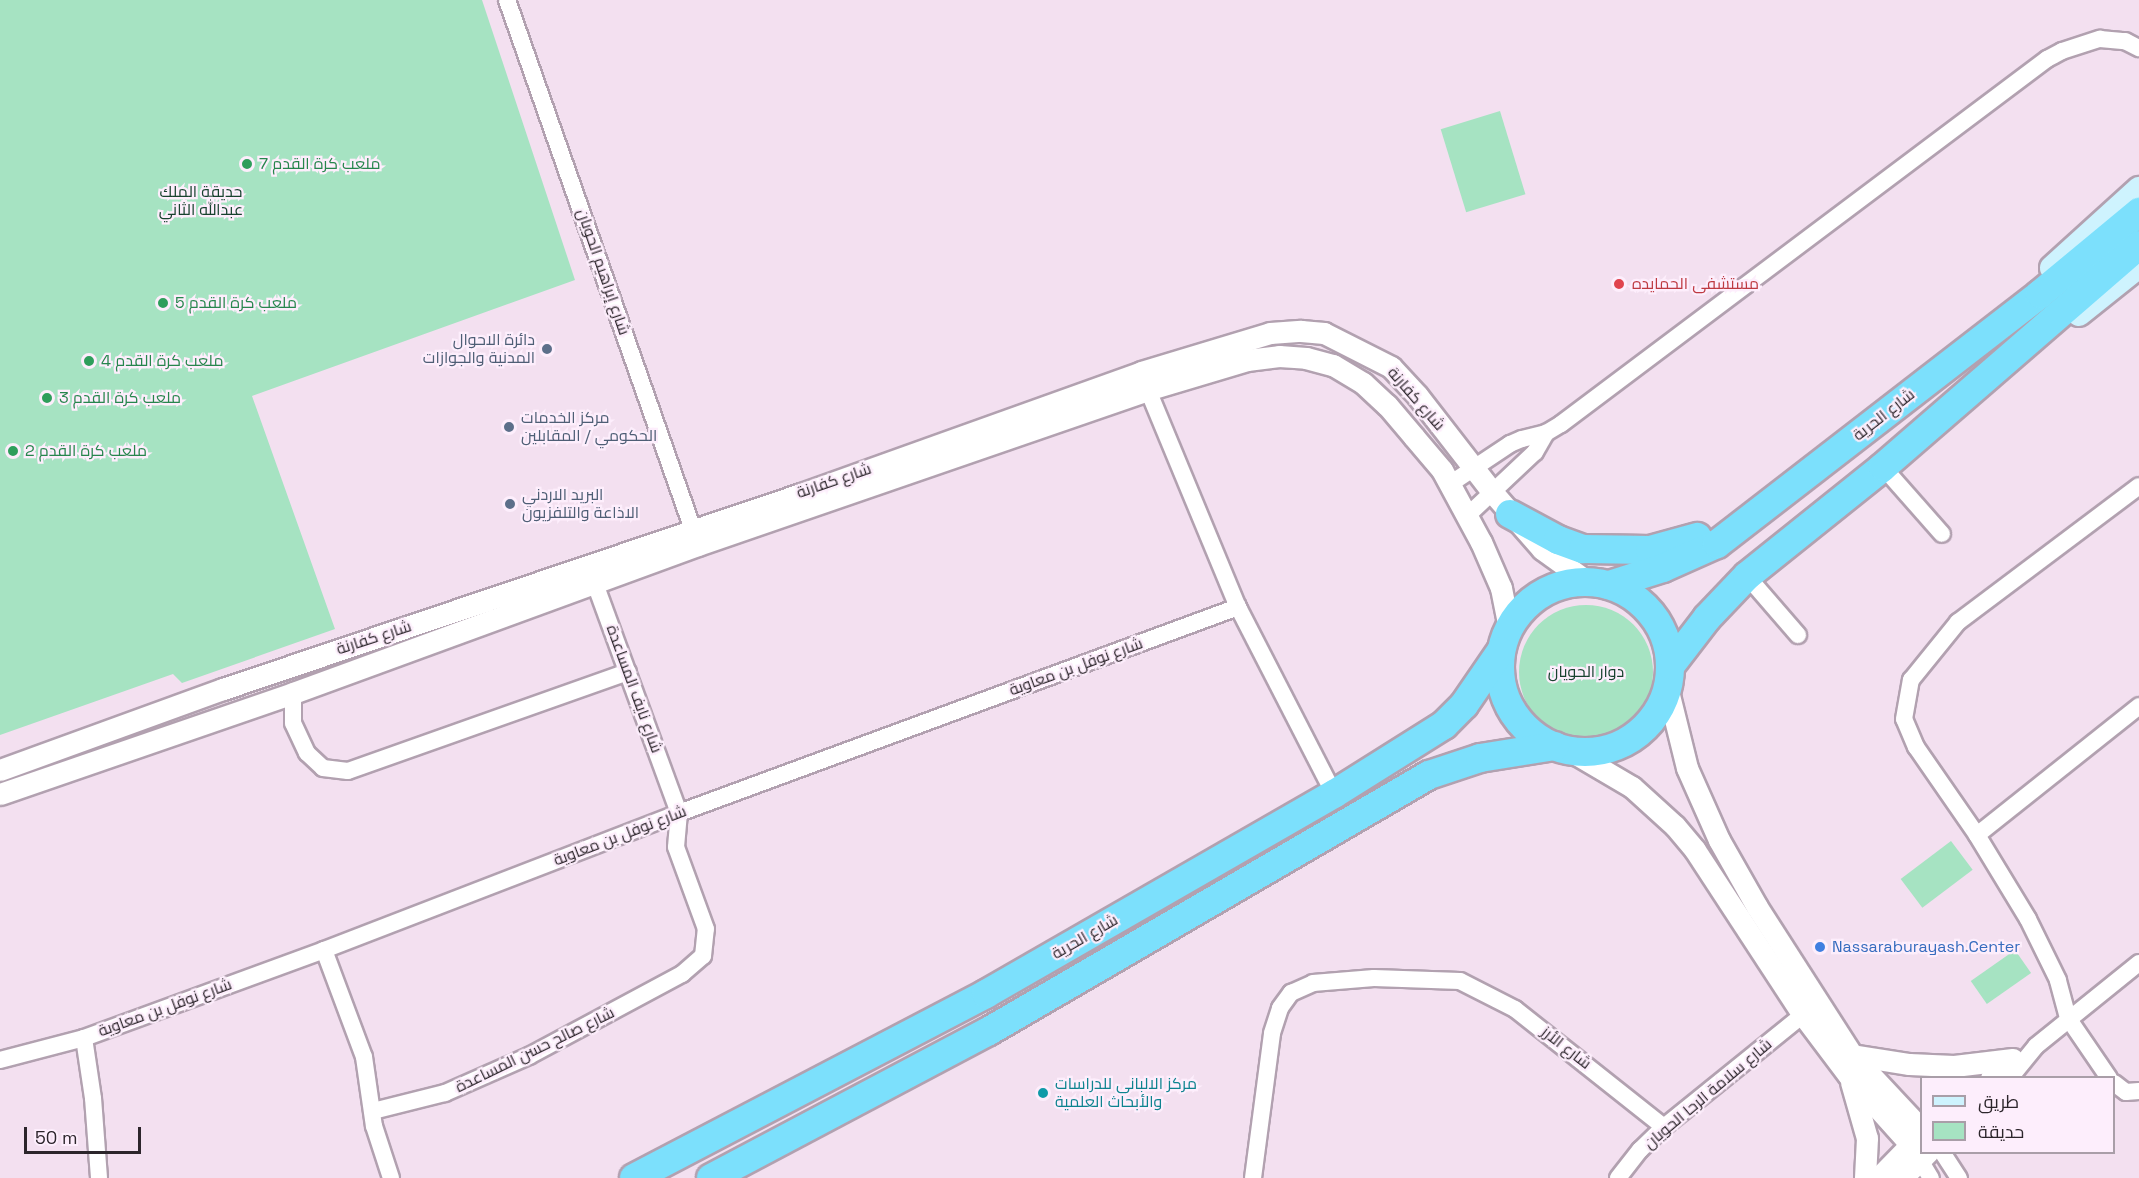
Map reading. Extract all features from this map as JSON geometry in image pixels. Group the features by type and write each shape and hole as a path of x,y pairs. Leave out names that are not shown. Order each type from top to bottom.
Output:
{"highway":[{"name":"شارع الحرية","path":"1669,678 1707,618 1747,576 1883,467 2007,362 2047,305 2139,212"},
{"name":"شارع الحرية","path":"1599,583 1663,568 1709,548 1767,506 1989,333 2047,305 2139,245"},
{"path":"1501,503 1558,540 1583,549 1623,551 1650,550 1678,543 1767,506"},
{"path":"1599,583 1629,594 1653,615 1667,644 1669,678 1653,719 1638,734 1620,745 1599,751 1562,748 1534,735 1517,718 1506,698 1500,675 1505,640 1523,609 1542,594 1564,584 1599,583"},
{"name":"شارع الحرية","path":"634,1178 986,994 1334,794 1444,725 1464,705 1505,640"},
{"name":"شارع الحرية","path":"711,1178 989,1031 1429,776 1480,758 1562,748"}],"main road":[{"path":"1989,333 2042,276 2139,189"},
{"path":"2007,362 2058,331 2139,267"}],"street":[{"name":"شارع إبراهيم الحويان","path":"507,0 695,538"},
{"path":"1450,484 1522,439 1546,433 2048,58 2100,39 2125,41 2139,48"},
{"name":"شارع كفارنة","path":"0,770 223,689 592,574 1144,381 1270,333 1301,331 1324,333 1391,368 1417,395 1501,503 1542,549 1599,583"},
{"name":"شارع كفارنة","path":"1144,381 1279,356 1306,358 1333,365 1363,383 1387,405 1442,470 1450,484 1501,588 1505,640"},
{"path":"1144,381 1238,607 1334,794"},
{"path":"1467,516 1501,503 1546,433"},
{"path":"1883,467 1942,534"},
{"path":"2108,1076 2068,1018 2050,962 1977,835 1916,747 1904,719 1911,680 1958,622 2139,486"},
{"name":"شارع كفارنة","path":"0,794 293,693 592,574"},
{"name":"شارع نايف المساعدة","path":"592,574 680,813"},
{"path":"1747,576 1798,635"},
{"name":"شارع نوفل بن معاوية","path":"0,1060 84,1038 324,950 680,813 1238,607"},
{"path":"293,693 293,723 307,753 323,768 348,771 628,672"},
{"path":"1669,678 1687,768 1719,840 1851,1066 1867,1138 1865,1178"},
{"path":"1977,835 2139,706"},
{"path":"1562,748 1632,787 1675,826 1695,850 1803,1015 1920,1144"},
{"name":"شارع صالح حسن المساعدة","path":"373,1111 445,1093 473,1082 565,1039 695,965 703,956 706,929 676,847 680,813"},
{"path":"324,950 364,1058 377,1137 391,1178"},
{"path":"1992,1076 2012,1068 2068,1018 2139,963"},
{"name":"شارع الأرز","path":"1253,1178 1272,1033 1280,1008 1292,993 1313,983 1418,978 1460,981 1515,1009 1664,1127"},
{"name":"شارع سلامة الرجا الحويان","path":"1618,1178 1640,1150 1664,1127 1803,1015"},
{"path":"84,1038 93,1098 99,1178"},
{"path":"1851,1066 1909,1064 2012,1068"},
{"path":"2115,1084 2126,1092 2139,1091"},
{"path":"1878,1178 1920,1144"},
{"path":"1902,1178 1920,1144"},
{"path":"1923,1154 1931,1178"},
{"path":"1943,1154 1959,1178"}],"green space":[{"name":"حديقة الملك عبدالله الثاني","path":"0,0 482,0 575,280 252,396 335,629 182,683 173,674 0,735"},
{"path":"1500,111 1525,194 1466,212 1441,129"},
{"name":"دوار الحويان","path":"1586,605 1612,610 1633,625 1648,646 1653,672 1648,698 1633,719 1612,734 1586,739 1560,734 1539,719 1524,698 1519,672 1524,646 1539,625 1560,610"},
{"path":"1951,841 1973,870 1922,908 1901,879"},
{"path":"2015,950 2031,973 1987,1004 1971,981"}],"place":[{"name":"ملعب كرة القدم 7","path":"247,164"},
{"name":"مستشفى الحمايده","path":"1619,284"},
{"name":"ملعب كرة القدم 5","path":"163,303"},
{"name":"دائرة الاحوال المدنية والجوازات","path":"547,349"},
{"name":"ملعب كرة القدم 4","path":"89,361"},
{"name":"ملعب كرة القدم 3","path":"47,398"},
{"name":"مركز الخدمات الحكومي / المقابلين","path":"509,427"},
{"name":"ملعب كرة القدم 2","path":"13,451"},
{"name":"البريد الاردني الاذاعة والتلفزيون","path":"510,504"},
{"name":"Nassaraburayash.Center","path":"1820,947"},
{"name":"مركز الالباني للدراسات والأبحاث العلمية","path":"1043,1093"}]}
